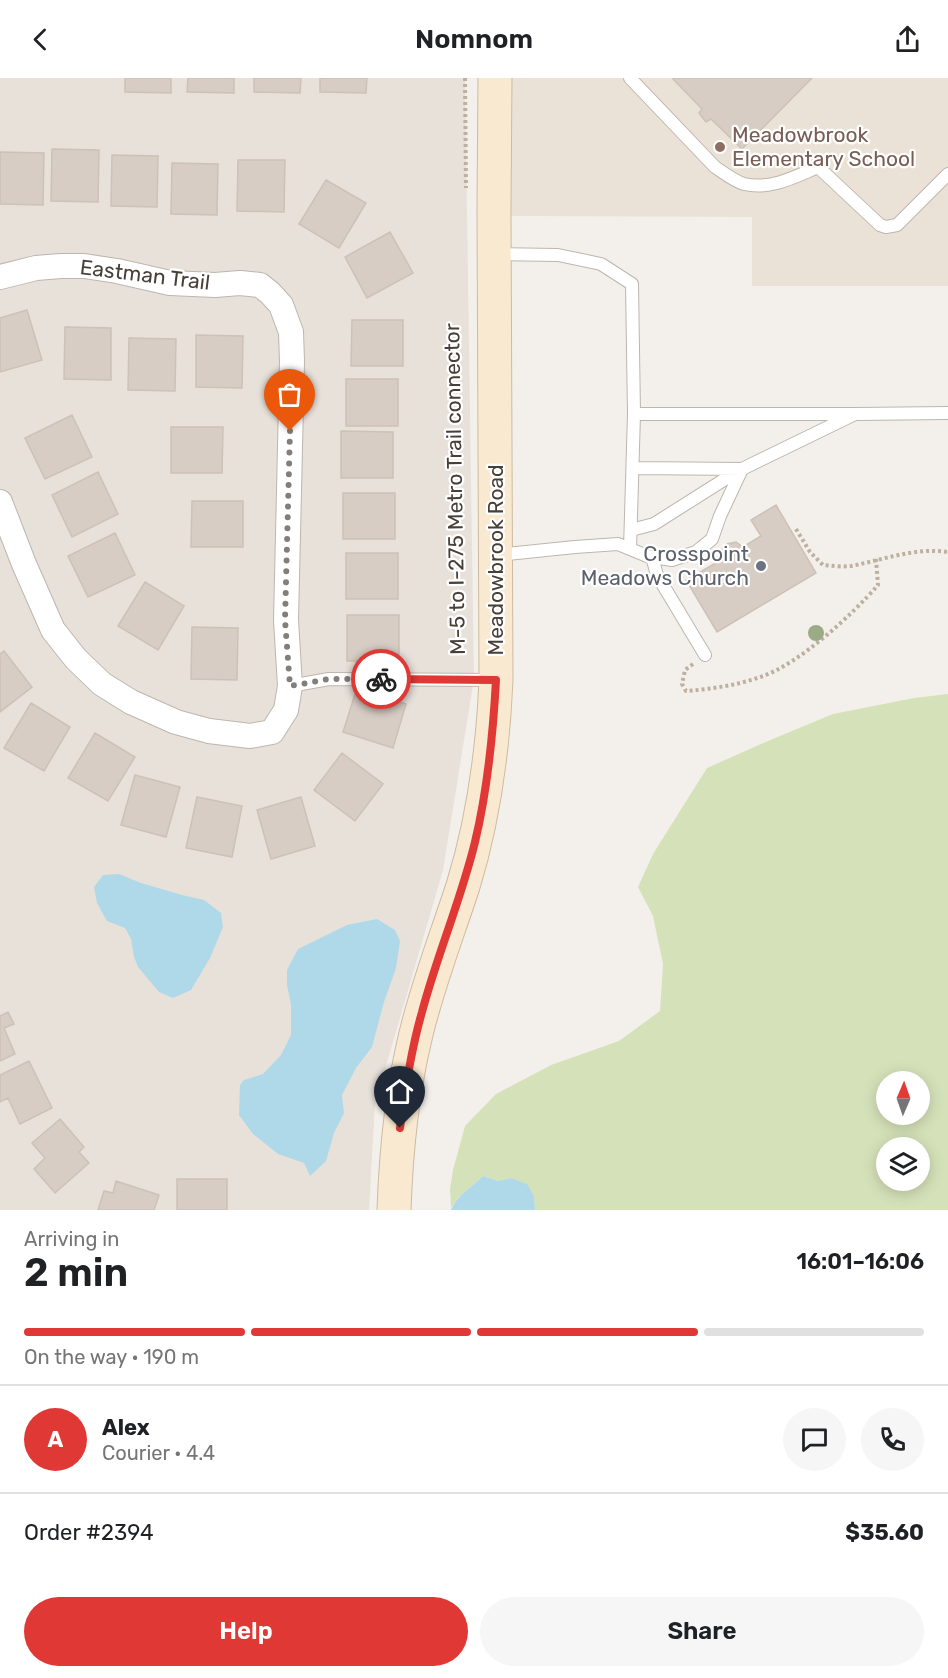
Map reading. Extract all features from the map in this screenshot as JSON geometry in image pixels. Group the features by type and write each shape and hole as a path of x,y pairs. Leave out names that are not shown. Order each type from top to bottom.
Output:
{"street":[{"name":"Meadowbrook Road","path":"394,1210 395,1172 405,1084 423,1009 463,885 474,843 489,768 493,734 496,680 495,78"},
{"name":"Eastman Trail","path":"0,277 36,268 84,266 170,283 260,285 270,292 281,305 291,333 292,361 285,620 290,686 286,710 272,732 250,736 176,722 131,702 102,684 76,659 53,630 0,502"}],"lane":[{"path":"630,78 715,167 726,175 744,184 766,186 786,181 818,167 880,225 886,227 897,225 948,174"},
{"path":"495,254 558,255 601,264 632,284 634,414 630,549"},
{"path":"634,414 948,413"},
{"path":"631,530 654,524 742,469 855,414"},
{"path":"633,468 742,469"},
{"path":"496,555 618,544 652,557 672,560 696,552 712,539 742,469"},
{"path":"652,557 657,575 705,655"},
{"path":"290,686 329,679 496,680"}],"path":[{"path":"465,78 466,198"},
{"path":"796,529 810,552 823,565 851,566 915,552 948,552"},
{"path":"705,655 686,670 682,684 687,691 710,689 765,676 826,636 867,598 878,585 876,559"}],"shaded area":[{"path":"0,78 465,78 474,679 443,870 375,1104 369,1210 0,1210"},
{"name":"Meadowbrook Elementary School","path":"491,78 948,78 948,286 752,286 752,217 492,216"}],"green space":[{"path":"948,694 948,1210 535,1210 534,1196 511,1178 498,1181 483,1176 458,1198 451,1208 450,1189 453,1170 465,1126 496,1094 551,1065 619,1041 660,1011 663,964 653,916 638,887 653,854 707,768 833,714 914,698"}],"water":[{"path":"119,874 141,883 204,900 221,913 223,927 210,958 191,990 173,998 159,992 138,967 131,939 125,928 107,921 97,903 94,887 103,875"},
{"path":"377,919 395,930 400,941 396,968 372,1047 356,1068 342,1095 344,1113 334,1133 326,1161 310,1176 304,1163 278,1154 253,1134 239,1115 240,1085 244,1080 263,1074 281,1055 291,1035 291,1005 287,970 298,949 347,925"},
{"path":"483,1176 498,1181 511,1178 527,1184 534,1196 535,1210 451,1210 460,1196"}],"building":[{"path":"125,78 171,78 171,93 125,92"},
{"path":"188,78 234,78 234,93 187,92"},
{"path":"254,78 301,78 300,93 254,92"},
{"path":"320,78 367,78 366,93 320,92"},
{"path":"674,78 812,78 742,149 711,119 706,122 699,113 702,109"},
{"path":"52,149 99,150 98,202 51,201"},
{"path":"0,152 44,153 43,205 0,204"},
{"path":"112,155 158,156 157,207 111,206"},
{"path":"238,160 285,160 284,212 237,211"},
{"path":"172,163 218,164 217,215 171,214"},
{"path":"326,180 366,203 339,248 299,224"},
{"path":"390,232 413,273 367,298 345,257"},
{"path":"27,310 42,360 0,372 0,318"},
{"path":"352,320 403,320 403,366 351,366"},
{"path":"65,327 111,328 111,380 64,379"},
{"path":"196,335 243,336 242,388 196,387"},
{"path":"129,338 176,339 175,391 128,390"},
{"path":"346,379 398,379 398,426 346,426"},
{"path":"72,415 92,457 45,479 25,438"},
{"path":"171,427 223,427 222,473 171,473"},
{"path":"341,431 393,432 393,478 341,478"},
{"path":"98,472 118,514 72,537 52,495"},
{"path":"343,493 395,493 395,539 343,539"},
{"path":"192,501 243,501 243,547 191,547"},
{"name":"Crosspoint Meadows Church","path":"776,505 816,573 717,632 686,580 723,559 721,551 727,544 736,542 743,547 761,536 751,520"},
{"path":"115,533 135,575 88,597 68,556"},
{"path":"346,553 398,553 398,599 346,599"},
{"path":"145,582 184,606 158,650 118,626"},
{"path":"347,615 399,615 399,661 347,661"},
{"path":"192,627 238,628 237,680 191,679"},
{"path":"4,651 32,687 0,712 0,654"},
{"path":"357,688 406,704 393,748 343,732"},
{"path":"31,703 70,727 44,771 4,748"},
{"path":"95,733 135,757 108,801 68,778"},
{"path":"342,753 383,784 355,821 314,790"},
{"path":"135,775 180,787 166,837 121,825"},
{"path":"197,797 242,806 232,857 186,848"},
{"path":"301,797 315,846 271,859 257,810"},
{"path":"8,1012 14,1024 4,1028 15,1054 0,1061 0,1016"},
{"path":"29,1061 52,1108 20,1124 8,1098 0,1102 0,1075"},
{"path":"60,1119 84,1147 79,1152 89,1163 55,1193 34,1169 45,1158 32,1143"},
{"path":"177,1179 227,1179 227,1210 177,1210"},
{"path":"116,1181 159,1195 154,1210 98,1210 104,1191 113,1193"}],"way so far":[{"path":"290,431 285,620 290,686 329,679 381,679"}],"place":[{"name":"Meadowbrook Elementary School","path":"720,147"},
{"name":"Crosspoint Meadows Church","path":"761,566"}],"route":[{"path":"381,679 496,680 493,734 483,802 463,885 416,1034 405,1084 400,1128"}]}
